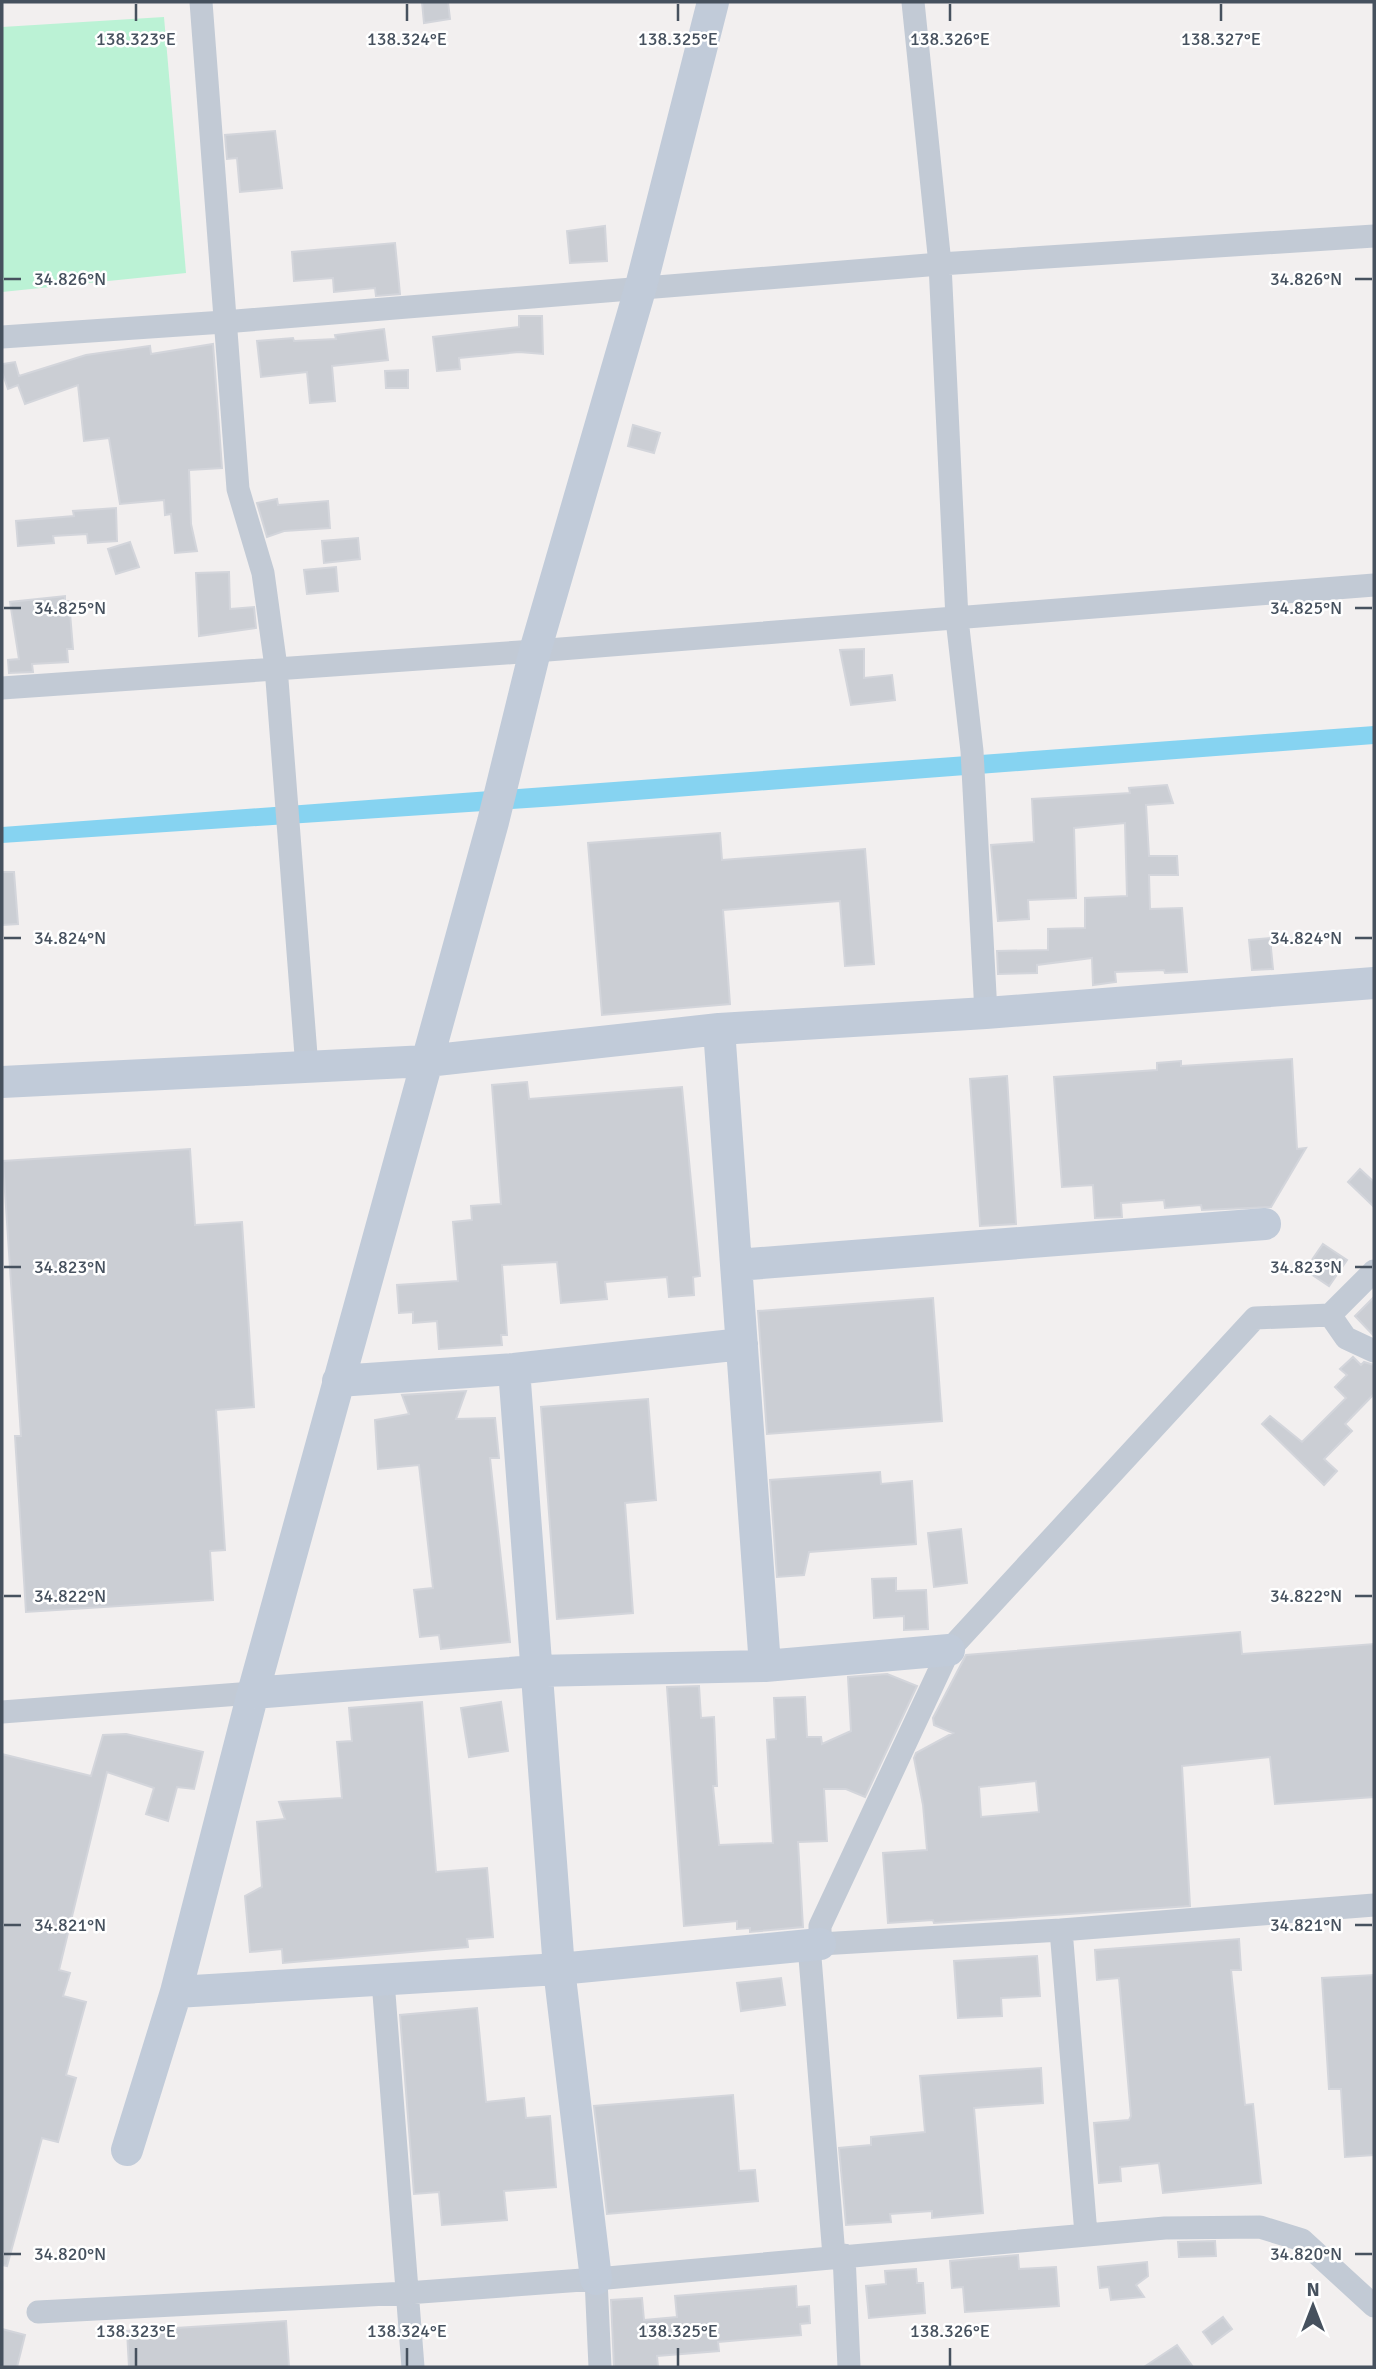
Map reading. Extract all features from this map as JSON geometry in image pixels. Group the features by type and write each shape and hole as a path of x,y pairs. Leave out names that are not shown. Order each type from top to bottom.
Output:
{"street":[{"path":"201,2 238,489 262,573 276,667 288,790 307,1068"},
{"path":"127,2150 176,1992 253,1693 493,822 535,651 642,286 713,2"},
{"path":"913,2 940,264 957,619 972,751 986,1013"},
{"path":"2,337 224,322 642,286 940,264 1374,236"},
{"path":"2,688 535,651 1374,585"},
{"path":"2,1082 427,1061 719,1029 986,1013 1374,983"},
{"path":"719,1029 765,1665"},
{"path":"736,1265 1265,1224"},
{"path":"849,2367 815,1944 820,1926 949,1650 1255,1318 1330,1315 1374,1271"},
{"path":"1330,1315 1346,1338 1374,1351"},
{"path":"338,1381 514,1369 742,1344"},
{"path":"514,1369 559,1969 596,2279 600,2367"},
{"path":"2,1712 535,1671 765,1665 949,1650"},
{"path":"176,1992 559,1969 815,1944 1060,1930 1374,1905"},
{"path":"1060,1930 1086,2234"},
{"path":"383,1981 413,2367"},
{"path":"38,2312 596,2279 1086,2234 1164,2228 1260,2227 1302,2239 1374,2305"}],"green space":[{"path":"164,17 186,273 2,292 2,27"}],"water":[{"path":"1374,726 1374,744 557,806 2,843 2,827"}],"building":[{"path":"422,2 448,2 450,19 424,23"},
{"path":"275,131 282,188 240,192 237,158 227,159 225,135"},
{"path":"605,226 607,261 570,263 567,231"},
{"path":"395,243 400,294 376,296 375,288 334,292 333,278 294,281 292,252"},
{"path":"519,316 542,316 543,354 519,352 459,358 460,369 437,371 433,337 519,327"},
{"path":"384,329 388,360 332,366 335,401 310,403 307,372 261,377 257,341 336,339 335,335"},
{"path":"213,344 222,468 189,470 191,524 197,551 175,553 171,514 165,515 164,500 120,504 109,438 84,441 78,385 25,404 18,385 8,389 2,372 2,364 15,362 19,376 86,355 150,346 151,354"},
{"path":"408,370 408,388 386,388 385,371"},
{"path":"633,425 660,433 654,453 628,446"},
{"path":"277,499 278,505 328,501 330,528 284,531 267,537 257,503"},
{"path":"116,508 117,541 88,543 87,534 53,536 54,543 18,546 16,521 74,516 73,511"},
{"path":"358,538 360,559 324,563 322,541"},
{"path":"130,542 139,567 116,574 108,549"},
{"path":"336,567 338,591 307,594 304,570"},
{"path":"229,572 230,609 254,607 256,628 199,636 196,573"},
{"path":"65,596 65,601 69,601 73,649 67,649 68,662 32,664 33,672 9,673 8,660 19,659 10,602"},
{"path":"864,649 864,678 892,675 895,700 851,705 840,650"},
{"path":"1167,785 1173,803 1146,805 1149,856 1177,856 1178,875 1149,875 1150,909 1182,908 1187,972 1115,972 1116,982 1093,985 1092,958 1037,965 1037,973 998,974 997,951 1048,950 1048,929 1085,928 1085,898 1127,896 1125,823 1074,828 1076,898 1028,900 1029,919 998,921 991,845 1034,842 1032,799 1130,793 1129,788"},
{"path":"720,833 722,860 865,849 874,964 845,966 840,901 723,910 730,1004 602,1015 588,843"},
{"path":"2,872 14,872 18,924 2,925"},
{"path":"1270,938 1273,969 1252,970 1249,940"},
{"path":"1292,1059 1297,1149 1306,1148 1271,1207 1202,1210 1201,1205 1165,1208 1164,1200 1121,1203 1122,1217 1095,1218 1093,1185 1062,1187 1054,1077 1157,1070 1157,1063 1181,1061 1181,1066"},
{"path":"1007,1076 1016,1224 980,1226 970,1079"},
{"path":"527,1082 529,1099 682,1087 700,1276 693,1277 694,1295 669,1297 667,1277 605,1282 607,1299 561,1303 557,1262 502,1265 507,1335 501,1335 502,1345 439,1349 437,1321 413,1323 413,1312 399,1313 397,1285 458,1281 453,1222 472,1220 471,1206 501,1204 492,1085"},
{"path":"190,1149 195,1225 242,1222 254,1407 216,1410 225,1550 210,1551 213,1600 26,1612 15,1436 21,1436 3,1161"},
{"path":"1360,1169 1374,1182 1374,1207 1348,1182"},
{"path":"1323,1244 1347,1260 1329,1286 1305,1270"},
{"path":"1374,1297 1374,1336 1355,1316"},
{"path":"933,1298 942,1421 767,1434 758,1311"},
{"path":"1353,1357 1361,1365 1364,1362 1374,1365 1374,1394 1345,1424 1352,1431 1324,1459 1337,1471 1324,1485 1262,1424 1270,1416 1302,1442 1346,1398 1335,1387 1347,1375 1340,1369"},
{"path":"466,1391 456,1419 495,1418 499,1458 490,1458 510,1642 441,1649 439,1635 420,1637 414,1590 433,1588 419,1465 378,1469 375,1420 409,1414 402,1395"},
{"path":"648,1399 656,1500 625,1503 633,1613 557,1619 541,1407"},
{"path":"880,1472 881,1484 912,1481 916,1544 809,1552 804,1575 777,1577 770,1480"},
{"path":"961,1529 967,1583 934,1587 928,1533"},
{"path":"896,1578 896,1591 926,1590 928,1629 904,1630 904,1616 874,1618 872,1579"},
{"path":"1240,1632 1242,1654 1374,1644 1374,1797 1275,1804 1270,1757 1182,1766 1190,1906 934,1923 933,1920 888,1923 883,1853 927,1850 923,1805 914,1758 916,1753 953,1733 934,1725 933,1718 966,1655","holes":["1036,1781 1039,1812 981,1817 979,1787"]},
{"path":"887,1674 917,1686 865,1797 846,1789 824,1789 827,1841 798,1842 803,1927 750,1932 750,1928 737,1929 737,1921 684,1926 667,1687 699,1686 701,1718 714,1717 717,1786 713,1786 719,1845 773,1843 767,1740 776,1739 774,1698 805,1697 807,1737 821,1737 822,1744 851,1731 848,1677"},
{"path":"422,1702 436,1872 487,1868 493,1937 467,1939 468,1947 283,1963 282,1949 250,1952 245,1896 262,1887 257,1822 285,1819 279,1802 342,1798 337,1742 352,1741 349,1708"},
{"path":"501,1702 508,1751 469,1757 461,1708"},
{"path":"126,1734 203,1752 194,1789 177,1787 168,1821 146,1814 154,1788 107,1772 59,1970 70,1973 63,1996 86,2002 66,2075 76,2078 58,2142 42,2138 7,2266 2,2265 2,1754 91,1776 103,1735"},
{"path":"1239,1939 1241,1970 1231,1970 1245,2105 1253,2104 1261,2183 1163,2193 1159,2163 1120,2167 1121,2181 1099,2183 1094,2123 1129,2120 1131,2116 1119,1978 1097,1980 1095,1950"},
{"path":"1037,1956 1040,1996 1001,1998 1002,2016 958,2018 954,1961"},
{"path":"1374,1975 1374,2155 1345,2157 1341,2089 1329,2089 1322,1978"},
{"path":"781,1978 785,2005 741,2011 737,1983"},
{"path":"477,2008 486,2102 524,2098 526,2118 550,2116 556,2187 504,2191 507,2220 442,2225 439,2192 414,2194 400,2015"},
{"path":"1041,2068 1043,2103 974,2108 983,2213 932,2218 932,2211 890,2214 891,2222 846,2225 839,2148 871,2145 871,2137 925,2132 920,2076"},
{"path":"733,2095 739,2171 755,2170 758,2201 607,2214 594,2106"},
{"path":"1215,2241 1216,2256 1179,2257 1178,2242"},
{"path":"1018,2255 1019,2269 1056,2267 1059,2306 965,2312 963,2287 952,2288 950,2261"},
{"path":"1147,2262 1148,2276 1136,2285 1144,2297 1111,2300 1109,2287 1100,2288 1098,2267"},
{"path":"916,2269 917,2283 923,2283 925,2313 869,2318 866,2286 886,2284 885,2271"},
{"path":"796,2286 797,2307 809,2306 810,2323 800,2324 801,2335 718,2342 719,2351 657,2356 658,2367 614,2367 611,2300 642,2298 644,2320 677,2317 675,2296"},
{"path":"1223,2317 1232,2329 1212,2344 1203,2332"},
{"path":"286,2321 289,2367 129,2367 127,2331"},
{"path":"2,2329 25,2335 17,2367 2,2367"},
{"path":"1177,2345 1193,2367 1144,2367"}]}
